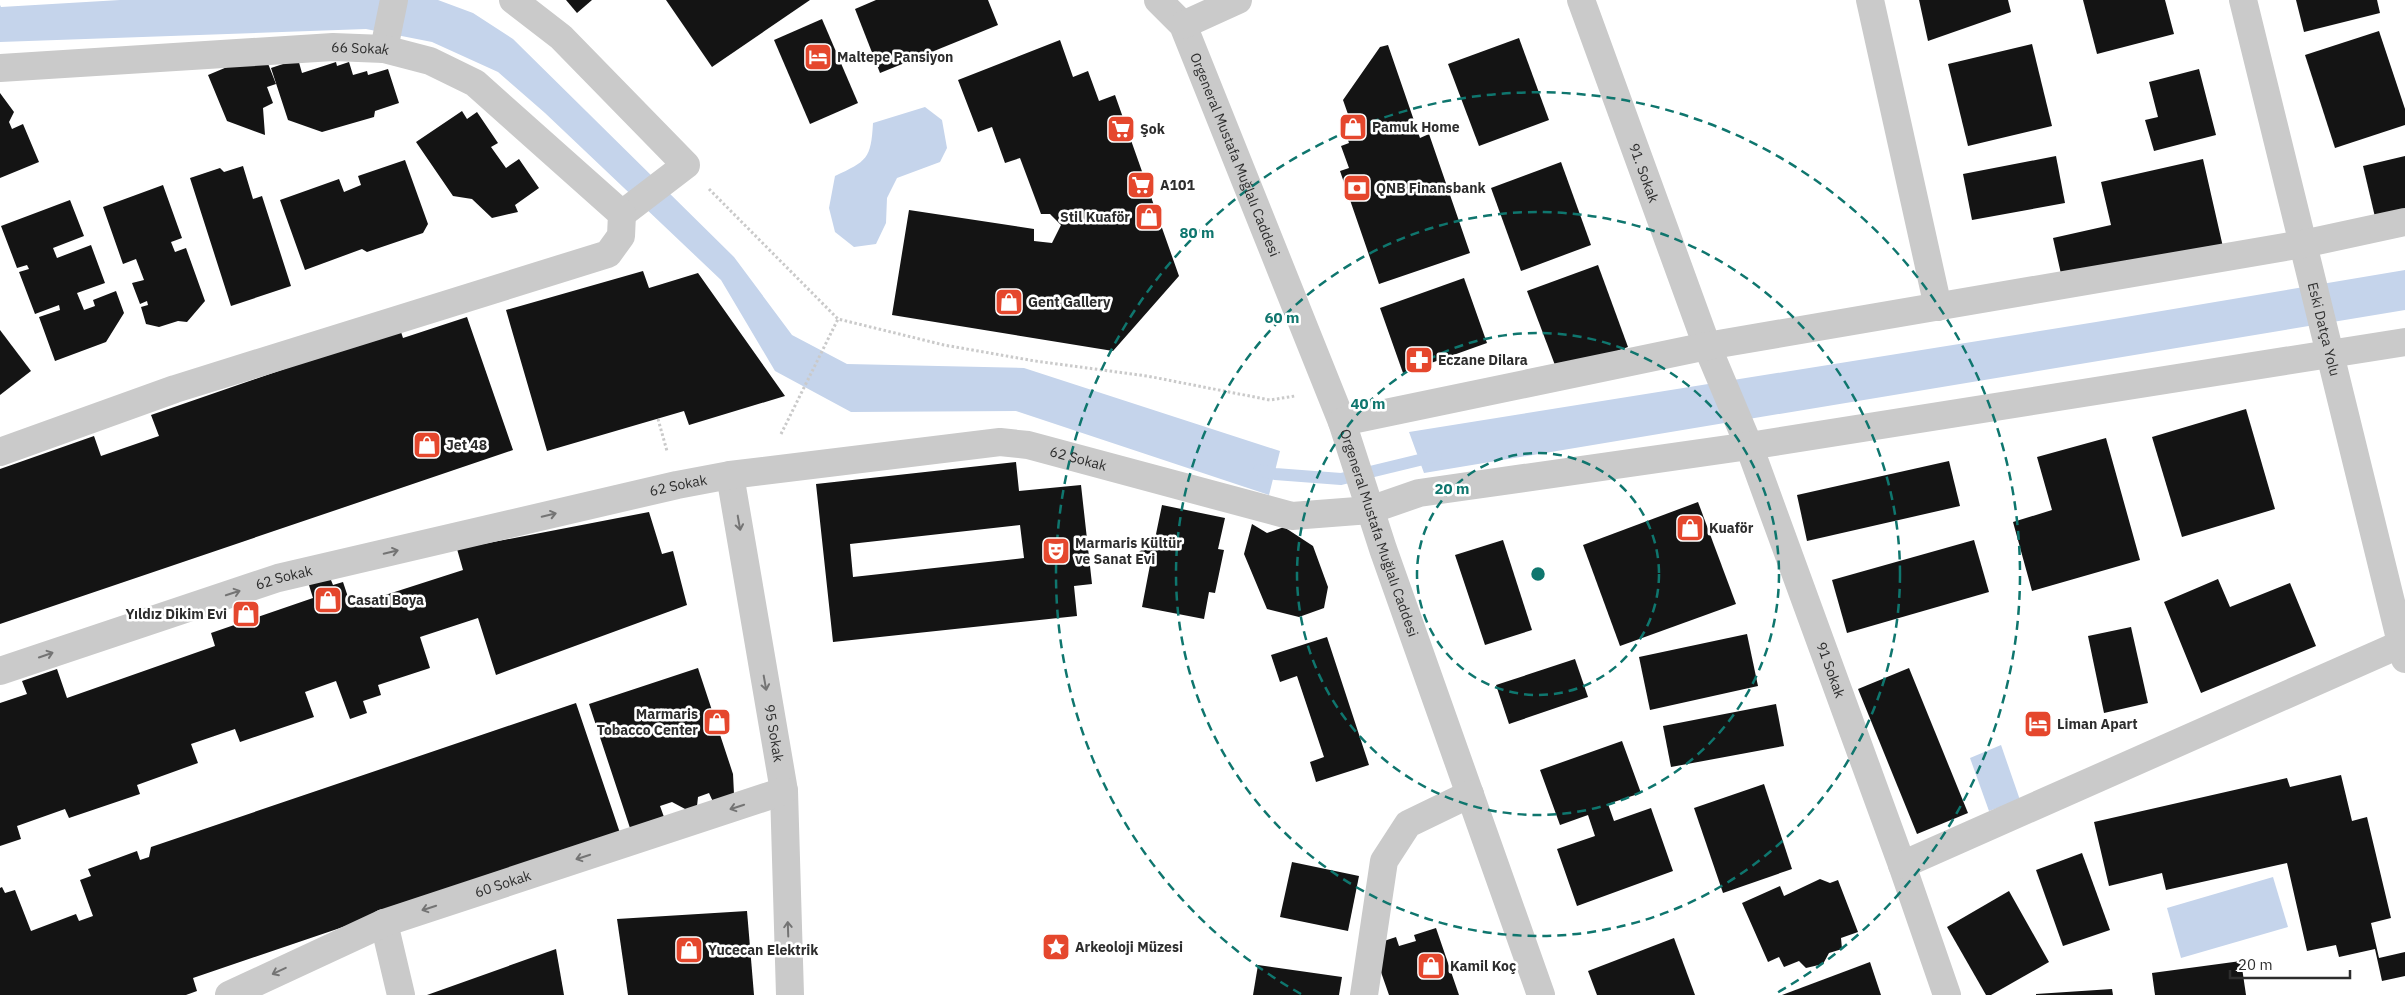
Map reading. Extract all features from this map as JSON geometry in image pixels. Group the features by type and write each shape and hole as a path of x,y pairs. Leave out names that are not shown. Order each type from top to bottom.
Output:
{"street":[{"path":"386,41 394,0"},
{"path":"0,452 175,389 608,254 621,236 628,209 686,165 561,37 513,0"},
{"name":"Orgeneral Mustafa Muğlalı Caddesi","path":"1158,0 1183,25 1342,422 1368,505 1541,995"},
{"path":"1183,25 1238,0"},
{"name":"91. Sokak","path":"1581,0 1707,346"},
{"path":"1870,0 1938,307"},
{"name":"Eski Datça Yolu","path":"2243,0 2403,652"},
{"name":"66 Sokak","path":"0,68 333,47 386,41 476,83 628,209"},
{"path":"1342,422 1707,346 2303,244 2405,222"},
{"name":"62 Sokak","path":"0,671 278,578 730,474 1000,442 1028,445 1292,516 1368,505 1419,493 1745,435 2327,346 2405,342"},
{"name":"91 Sokak","path":"1707,346 1745,435 1902,865 1947,995"},
{"name":"95 Sokak","path":"730,474 784,791 790,995"},
{"path":"1902,865 2403,652"},
{"name":"60 Sokak","path":"229,995 384,922 784,791"},
{"path":"1364,995 1384,861 1408,824 1470,794"},
{"path":"384,922 401,995"}],"path":[{"path":"686,165 838,319 944,345 1035,361 1147,376 1270,400 1328,390"},
{"path":"801,395 838,319"}],"water":[{"path":"120,0 438,0 473,13 513,39 734,257 792,335 847,364 1024,368 1280,451 1269,495 1016,411 851,412 775,371 721,280 545,113 498,72 432,42 366,29 0,42 0,5 1,7"},
{"path":"925,107 942,120 947,148 940,162 897,178 887,198 886,223 876,244 854,247 835,232 829,208 835,176 861,162 869,152 873,123"},
{"path":"2405,270 2405,310 1424,473 1409,432 2096,322"},
{"path":"2001,745 2020,800 1989,811 1970,758"},
{"path":"2273,877 2288,927 2181,958 2167,908"}],"building":[{"path":"566,0 592,0 577,13"},
{"path":"666,0 810,0 712,67"},
{"path":"876,0 988,0 998,25 880,73 855,9"},
{"path":"1919,0 2008,0 2011,12 1928,41"},
{"path":"2083,0 2165,0 2174,34 2097,54"},
{"path":"2296,0 2377,0 2380,13 2304,32"},
{"path":"822,19 858,103 810,124 774,40"},
{"path":"2379,31 2405,109 2405,125 2335,148 2305,55"},
{"path":"1519,38 1549,120 1479,146 1448,64"},
{"path":"1060,40 1073,77 1088,71 1099,101 1115,95 1179,276 1113,351 892,315 909,210 1034,229 1034,241 1052,243 1061,225 1050,214 1041,214 1020,158 1005,163 992,127 978,132 958,80"},
{"path":"2032,44 2052,126 1968,146 1948,64"},
{"path":"1388,45 1420,138 1429,134 1470,253 1379,284 1340,171 1349,168 1341,146 1349,143 1342,123 1350,120 1343,100 1380,47"},
{"path":"251,57 267,61 276,84 267,87 273,103 263,108 265,135 227,121 208,75"},
{"path":"298,59 302,73 336,62 337,66 349,62 353,75 367,71 368,75 388,69 399,103 375,111 374,117 322,132 288,120 271,68"},
{"path":"2199,69 2216,135 2154,151 2145,120 2158,117 2149,82"},
{"path":"0,93 14,112 9,122 12,129 23,124 39,162 0,178"},
{"path":"462,111 467,119 477,112 498,143 491,147 506,168 519,159 539,188 515,205 518,212 492,218 472,199 453,196 416,142"},
{"path":"2056,156 2065,203 1972,220 1963,174"},
{"path":"2405,156 2405,209 2375,217 2363,166"},
{"path":"2203,159 2223,247 2063,283 2053,238 2111,225 2101,182"},
{"path":"405,160 428,224 423,233 367,252 362,249 305,270 280,200 339,179 344,192 361,185 358,176"},
{"path":"1561,162 1591,245 1521,271 1491,188"},
{"path":"243,166 253,199 262,196 291,286 231,306 190,178 220,168 224,172"},
{"path":"163,185 182,238 171,242 175,252 186,248 205,301 187,322 178,321 159,327 146,324 141,307 148,305 147,301 140,304 132,283 144,280 136,259 123,264 103,207"},
{"path":"70,200 84,236 53,248 57,258 91,245 105,283 77,293 84,310 95,306 93,300 116,291 124,313 106,342 55,361 39,317 60,310 59,305 35,314 19,272 29,269 27,265 17,268 1,226"},
{"path":"1598,265 1628,347 1558,373 1527,291"},
{"path":"643,271 649,288 698,273 785,396 689,425 684,411 547,451 506,310"},
{"path":"1464,278 1487,343 1403,373 1380,308"},
{"path":"467,317 513,450 0,624 0,469 94,436 101,456 159,436 151,415 400,329 403,338"},
{"path":"0,330 31,371 0,395"},
{"path":"2246,409 2275,509 2182,537 2152,437"},
{"path":"2106,438 2140,560 2032,591 2013,522 2052,510 2037,457"},
{"path":"1949,461 1960,506 1807,541 1797,495"},
{"name":"Marmaris Kültür ve Sanat Evi","path":"1016,462 1019,491 1081,485 1092,584 1074,586 1077,616 833,642 816,484","holes":["1020,525 1024,558 853,577 850,544"]},
{"path":"1698,502 1736,604 1620,646 1583,545"},
{"path":"1162,505 1225,518 1218,549 1224,550 1215,593 1209,592 1204,619 1142,607 1150,565 1139,552 1155,539"},
{"path":"649,512 662,554 673,551 687,605 496,675 478,618 420,637 430,668 378,685 381,695 363,701 367,713 350,719 336,681 305,692 314,717 240,742 235,729 191,744 198,763 137,785 140,794 69,818 65,809 17,826 21,839 0,846 0,703 27,694 22,681 57,669 67,698 215,646 211,633 313,598 308,582 329,575 333,585 343,582 351,606 463,570 457,549"},
{"path":"1252,524 1267,533 1284,527 1313,546 1328,587 1324,608 1299,617 1267,609 1244,554"},
{"path":"1503,540 1532,630 1485,645 1455,555"},
{"path":"1974,540 1989,592 1847,633 1832,580"},
{"path":"2218,579 2230,607 2290,583 2316,646 2201,693 2164,602"},
{"path":"2131,627 2148,703 2104,713 2088,636"},
{"path":"1747,634 1758,686 1650,710 1639,657"},
{"path":"1327,637 1369,765 1316,782 1310,762 1324,757 1297,676 1280,682 1271,655"},
{"path":"1575,659 1588,697 1509,724 1496,685"},
{"path":"698,668 733,774 734,794 714,804 709,793 698,797 697,806 687,810 672,802 660,806 664,817 630,828 589,704"},
{"path":"1909,668 1968,813 1917,834 1858,689"},
{"path":"576,703 620,833 193,978 197,991 186,995 0,995 0,888 2,887 5,893 15,890 31,931 76,914 79,921 93,916 80,880 91,876 88,869 137,851 140,860 149,857 151,847"},
{"path":"1776,704 1784,746 1671,767 1663,726"},
{"path":"1622,741 1641,793 1608,804 1614,821 1651,808 1673,871 1577,906 1557,849 1595,836 1588,815 1560,825 1540,770"},
{"path":"2341,775 2352,821 2367,817 2391,918 2371,923 2379,958 2405,952 2405,976 2382,981 2375,949 2339,957 2336,945 2307,951 2287,863 2166,890 2162,873 2109,886 2094,822 2287,778 2290,787"},
{"path":"1764,784 1792,869 1723,893 1694,808"},
{"path":"2082,853 2110,930 2063,946 2036,870"},
{"path":"1292,862 1359,876 1348,931 1280,917"},
{"path":"1820,879 1830,883 1838,880 1858,932 1841,938 1842,949 1829,953 1823,964 1806,968 1799,961 1784,967 1779,957 1768,962 1742,903 1780,886 1784,896"},
{"path":"2009,891 2049,962 1991,995 1986,995 1947,927"},
{"path":"747,911 754,995 628,995 617,919"},
{"path":"1436,928 1459,995 1389,995 1375,955 1378,943 1396,937 1399,946 1416,941 1414,935"},
{"path":"1674,938 1695,995 1597,995 1588,971"},
{"path":"556,949 564,995 427,995"},
{"path":"2241,961 2246,995 2155,995 2152,973"},
{"path":"1870,962 1881,995 1782,995"},
{"path":"1258,965 1342,977 1339,995 1253,995"},
{"path":"2112,989 2113,995 2036,995 2036,994"}],"waterway":[{"path":"1259,470 1275,474 1341,479 1436,456"}],"place":[{"name":"Maltepe Pansiyon","path":"818,57"},
{"name":"Pamuk Home","path":"1353,127"},
{"name":"Şok","path":"1121,129"},
{"name":"A101","path":"1141,185"},
{"name":"QNB Finansbank","path":"1357,188"},
{"name":"Stil Kuaför","path":"1149,217"},
{"name":"Gent Gallery","path":"1009,302"},
{"name":"Eczane Dilara","path":"1419,360"},
{"name":"Jet 48","path":"427,445"},
{"name":"Kuaför","path":"1690,528"},
{"name":"Marmaris Kültür ve Sanat Evi","path":"1056,551"},
{"name":"Casatı Boya","path":"328,600"},
{"name":"Yıldız Dikim Evi","path":"246,614"},
{"name":"Marmaris Tobacco Center","path":"717,722"},
{"name":"Liman Apart","path":"2038,724"},
{"name":"Arkeoloji Müzesi","path":"1056,947"},
{"name":"Yucecan Elektrik","path":"689,950"},
{"name":"Kamil Koç","path":"1431,966"}]}
